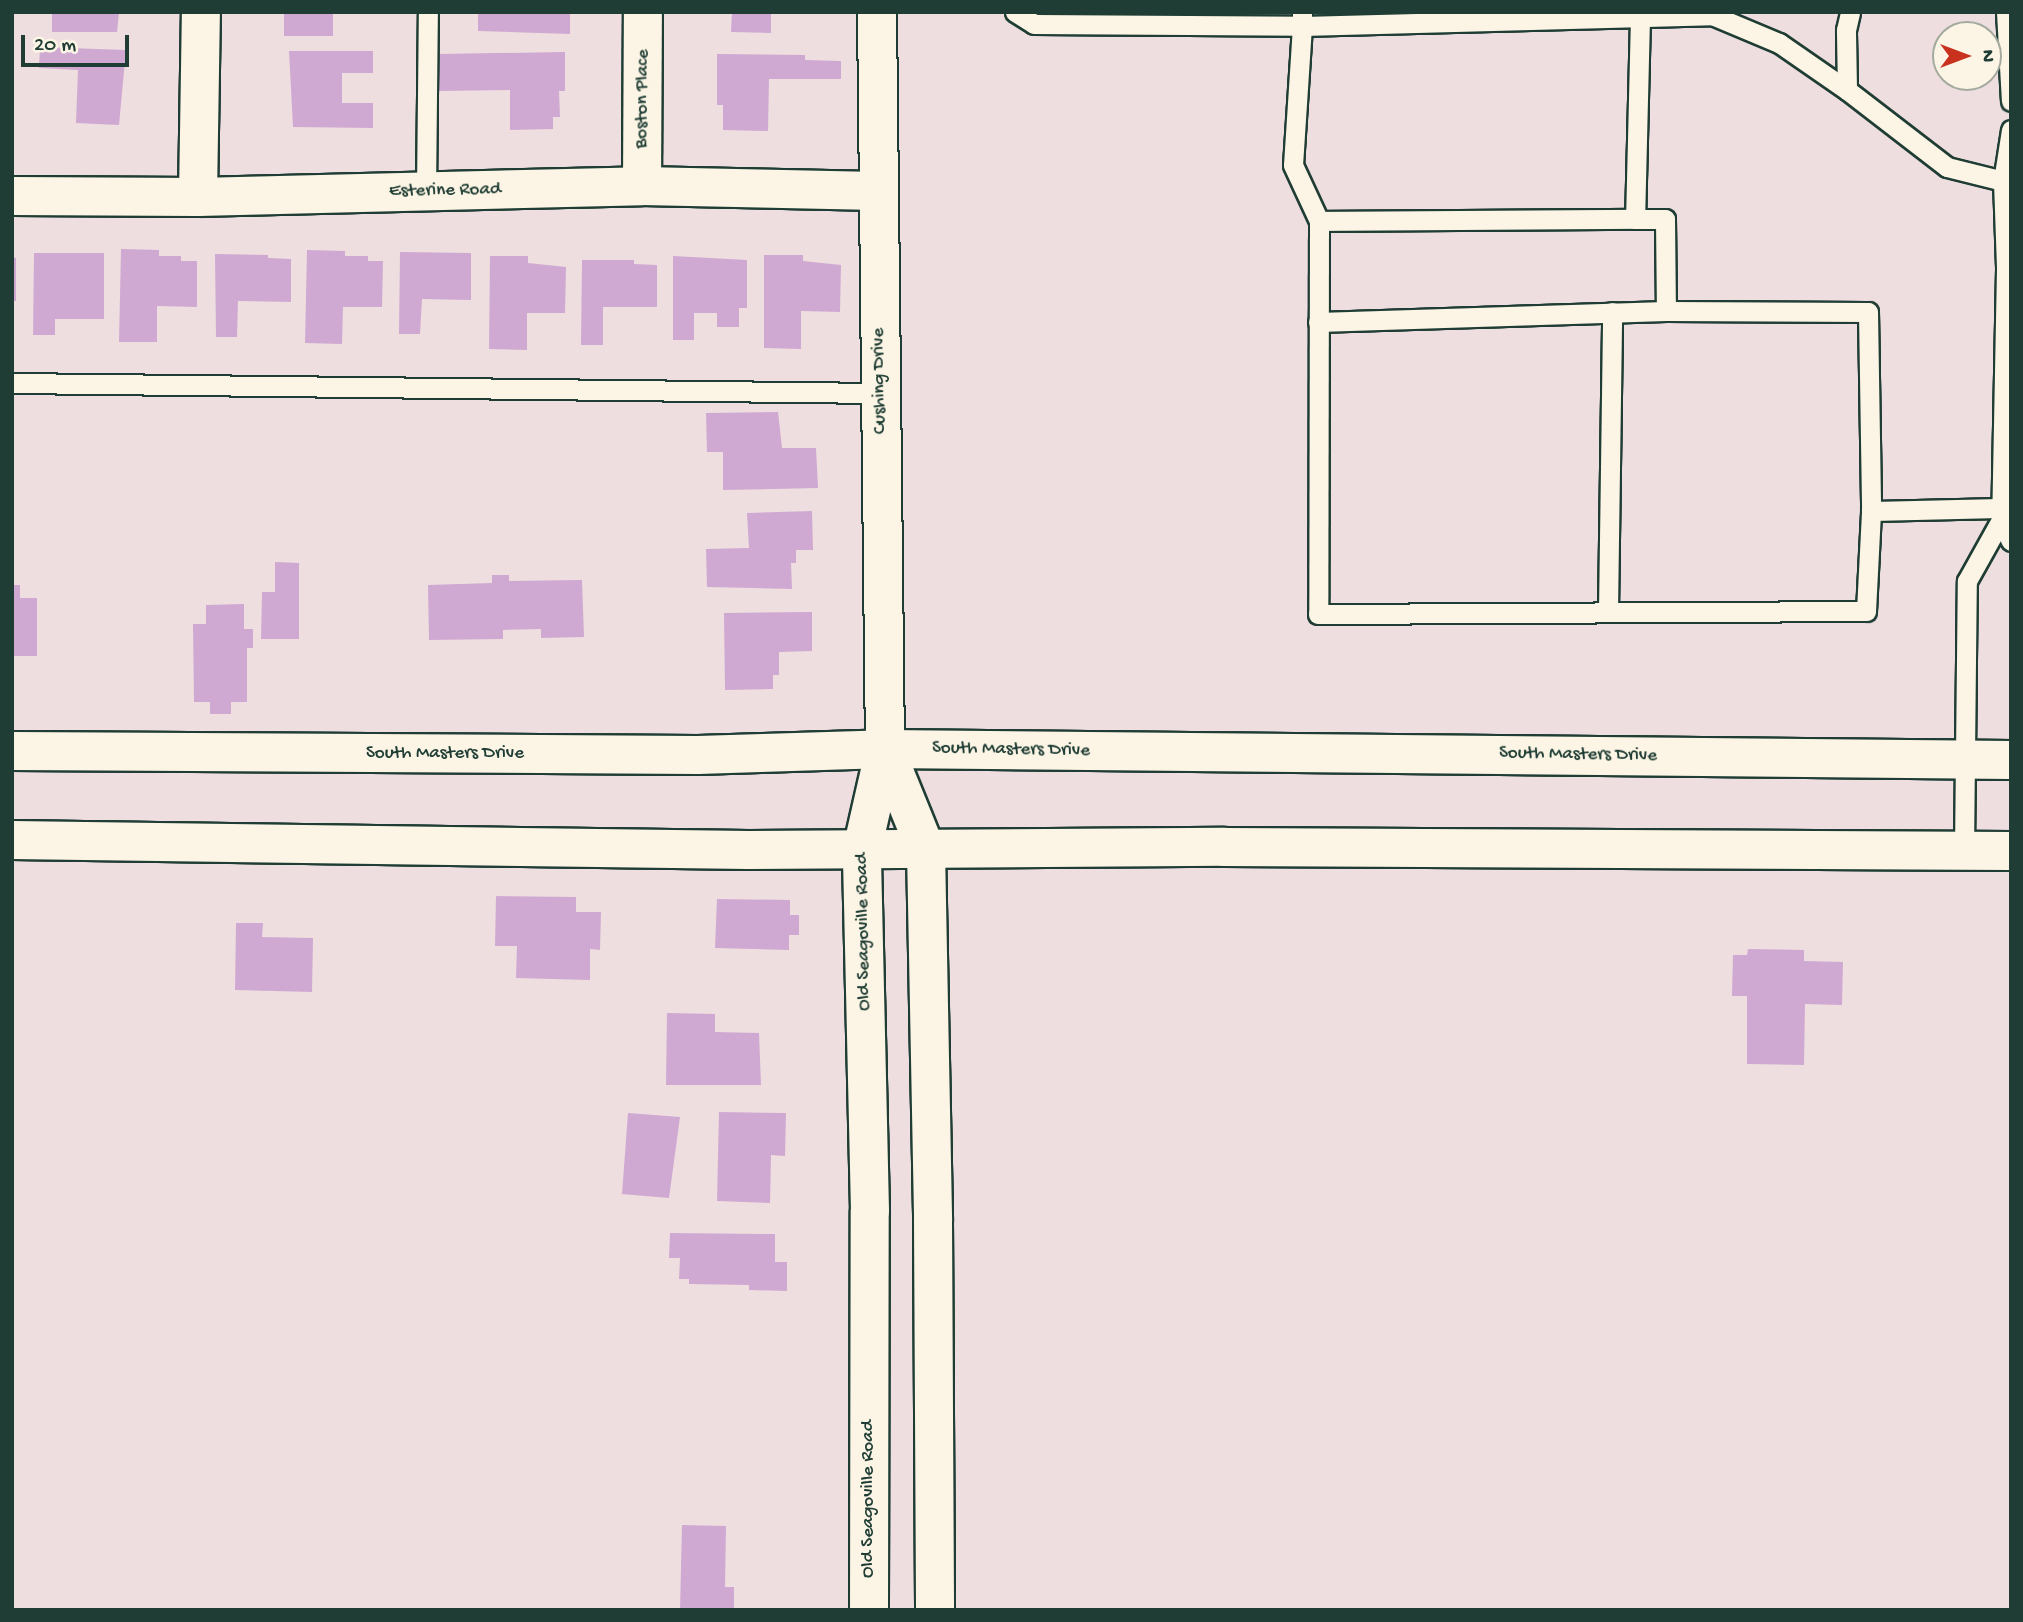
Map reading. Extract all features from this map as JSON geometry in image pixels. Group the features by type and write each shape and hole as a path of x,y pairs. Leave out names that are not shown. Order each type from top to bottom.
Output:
{"main road":[{"path":"198,197 201,12"},
{"name":"Boston Place","path":"642,186 643,12"},
{"name":"Cushing Drive","path":"877,12 885,749"},
{"name":"Esterine Road","path":"12,196 198,197 642,186 877,191"},
{"path":"885,749 926,850 933,1221 935,1610"},
{"name":"South Masters Drive","path":"12,751 698,755 885,749 2011,760"},
{"name":"Old Seagoville Road","path":"869,1610 870,1211 862,850 885,749"},
{"path":"12,840 862,850 1237,847 2011,850"}],"lane":[{"path":"426,191 428,12"},
{"path":"1015,12 1034,24 1712,15 1779,43 1847,90 1947,167 2007,181"},
{"path":"1847,90 1846,30 1850,12"},
{"path":"2006,12 2011,101"},
{"path":"1635,219 1640,17"},
{"path":"1302,19 1293,164 1319,221 1318,321 1318,614 1867,611 1871,511 1868,312 1666,311 1318,321"},
{"path":"2011,130 2007,181 2001,514 2011,541"},
{"path":"1319,221 1665,219 1666,311"},
{"path":"1608,611 1612,312"},
{"path":"12,383 880,393"},
{"path":"1871,511 2001,514"},
{"path":"1964,850 1967,581 2001,514"}],"building":[{"path":"52,12 119,12 117,32 52,32"},
{"path":"284,12 333,12 333,36 284,36"},
{"path":"478,12 570,12 570,34 478,31"},
{"path":"732,12 771,12 771,33 731,32"},
{"path":"40,47 126,50 119,125 76,123 78,70 39,68"},
{"path":"289,51 373,51 373,73 342,73 342,103 373,103 373,128 293,127"},
{"path":"565,52 565,91 559,91 560,117 553,117 553,129 510,130 510,90 439,91 439,54"},
{"path":"717,54 805,55 805,60 841,61 841,79 769,79 768,131 723,130 723,105 717,105"},
{"path":"121,249 159,250 159,256 181,256 181,261 197,261 197,307 157,306 157,342 119,342"},
{"path":"307,250 345,251 345,256 368,256 368,261 383,261 382,307 343,307 342,344 305,343"},
{"path":"400,252 471,253 471,300 422,299 420,334 399,334"},
{"path":"34,253 104,253 104,319 55,319 55,335 33,335"},
{"path":"215,254 268,255 268,258 291,259 291,302 238,301 237,337 216,337"},
{"path":"764,255 803,255 803,261 841,265 840,312 801,311 801,349 764,348"},
{"path":"490,256 528,256 528,263 566,267 565,313 527,313 527,350 489,349"},
{"path":"673,256 747,260 747,308 739,308 739,327 717,327 717,313 694,313 694,340 673,340"},
{"path":"12,257 16,258 16,301 12,301"},
{"path":"582,260 634,260 634,264 657,265 657,307 603,307 603,345 581,345"},
{"path":"778,412 782,448 816,448 818,488 723,490 723,452 707,452 706,413"},
{"path":"812,511 813,550 796,550 796,563 791,563 792,589 707,587 706,549 749,548 747,513"},
{"path":"275,562 299,563 299,639 261,639 262,592 275,592"},
{"path":"492,575 509,575 509,581 582,580 584,637 541,638 541,629 503,630 503,639 429,640 428,585 492,583"},
{"path":"12,585 20,585 20,598 37,598 37,656 12,656"},
{"path":"244,604 244,629 253,629 253,648 247,648 247,702 231,702 231,714 210,714 210,702 194,702 193,624 206,624 206,605"},
{"path":"812,612 812,651 779,652 779,675 773,675 773,689 725,690 724,613"},
{"path":"496,896 576,897 576,912 601,912 600,950 590,949 590,980 516,978 517,946 495,946"},
{"path":"717,899 790,900 790,915 799,915 799,935 789,935 789,950 715,948"},
{"path":"236,923 263,923 262,937 313,938 312,992 235,990"},
{"path":"1748,949 1804,950 1804,961 1843,962 1842,1005 1805,1004 1804,1065 1747,1064 1747,996 1732,996 1733,955 1747,955"},
{"path":"667,1013 715,1014 715,1032 759,1033 761,1085 666,1085"},
{"path":"719,1112 786,1113 785,1156 771,1155 770,1203 717,1201"},
{"path":"628,1113 680,1117 669,1198 622,1194"},
{"path":"670,1233 775,1234 775,1262 787,1262 787,1291 749,1290 749,1285 689,1284 689,1279 679,1279 680,1258 669,1258"},
{"path":"682,1525 726,1526 725,1587 734,1587 734,1610 680,1610"}]}
